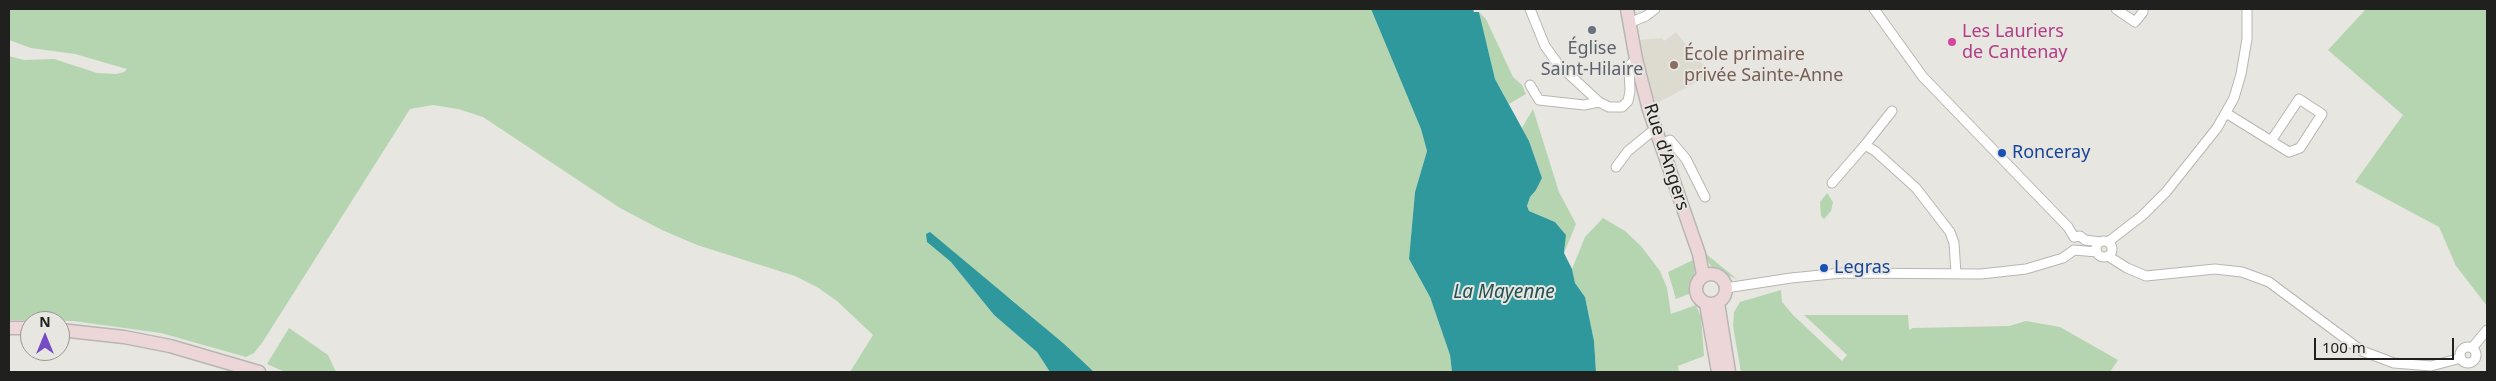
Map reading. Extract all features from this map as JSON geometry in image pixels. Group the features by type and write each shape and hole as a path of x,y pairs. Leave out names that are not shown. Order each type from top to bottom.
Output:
{"main road":[{"name":"Rue d'Angers","path":"1626,9 1636,59 1655,129 1699,254 1703,275"},
{"path":"1708,274 1718,276 1726,288 1724,298 1712,303 1701,301 1695,292 1696,283 1703,275 1708,274"},
{"path":"1712,303 1718,372"},
{"path":"1712,303 1729,372"},
{"path":"70,331 124,337 170,346 259,372"}],"street":[{"path":"1530,9 1545,46 1558,64 1599,102 1609,107 1622,107 1628,102 1630,91 1629,66 1636,59"},
{"path":"1629,23 1646,16 1656,9"},
{"path":"1874,9 1923,77 2068,228 2074,237"},
{"path":"2116,9 2135,22 2143,12 2143,9"},
{"path":"2097,252 2096,248 2166,192 2212,136 2234,98 2244,58 2248,9"},
{"path":"1530,85 1539,100 1584,105 1599,102"},
{"path":"2226,113 2271,141 2289,152 2300,148 2322,114 2299,100 2271,141"},
{"path":"1832,183 1892,111"},
{"path":"1616,167 1628,151 1655,129"},
{"path":"1661,144 1670,140 1686,159 1705,197"},
{"path":"1865,145 1916,188 1950,232 1954,243 1956,274"},
{"path":"2074,237 2080,236 2085,240 2104,242 2112,249 2108,256"},
{"path":"2074,237 2070,245 2078,250 2097,252 2103,257 2108,256 2127,268 2146,276 2215,269 2242,272 2269,282 2362,351 2394,363 2430,366 2461,358 2467,363 2474,360 2476,355 2472,348 2487,330"},
{"path":"1726,288 1791,278 1842,273 1981,274 2026,270 2063,258 2085,246 2085,240"}],"shaded area":[{"name":"École primaire privée Sainte-Anne","path":"1676,32 1709,72 1701,80 1655,104 1639,40 1662,38 1664,41"}],"green space":[{"path":"9,9 1371,9 1421,129 1427,151 1415,192 1409,259 1430,297 1450,355 1452,372 1094,372 1011,299 927,242 951,262 994,315 1037,352 1050,372 850,372 873,335 837,301 817,287 795,276 697,245 662,230 620,208 483,117 458,109 433,105 410,109 254,353 246,357 161,333 70,321 70,311 20,311 20,320 9,320 9,56 24,60 54,59 97,73 116,74 127,69 75,54 31,48 9,40"},
{"path":"2366,9 2487,9 2487,306 2456,266 2439,227 2355,182 2403,115 2328,50"},
{"path":"1479,12 1486,19 1513,77 1522,85 1526,94 1509,104 1495,79"},
{"path":"1533,109 1559,192 1576,224 1564,253 1566,235 1555,222 1529,211 1527,206 1530,197 1542,178 1529,141 1522,128"},
{"path":"1827,193 1833,202 1831,211 1824,219 1821,216 1820,202"},
{"path":"1603,218 1625,231 1641,246 1660,271 1667,288 1671,314 1696,305 1701,317 1704,356 1678,366 1679,372 1596,372 1594,341 1585,297 1575,283 1572,269 1585,237"},
{"path":"1706,254 1737,279 1713,269 1704,255"},
{"path":"1693,260 1695,269 1691,293 1676,299 1668,272"},
{"path":"1781,290 1782,302 1793,315 1842,361 1847,355 1804,315 1908,315 1909,330 1913,328 2009,326 2026,321 2060,327 2118,360 2110,372 1741,372 1733,326 1734,312 1740,302"},
{"path":"289,328 328,355 336,372 285,372 267,364"}],"water":[{"name":"La Mayenne","path":"1371,9 1473,9 1474,12 1479,12 1495,79 1529,141 1542,178 1530,197 1527,206 1529,211 1555,222 1566,235 1564,253 1572,269 1575,283 1585,297 1594,341 1596,372 1452,372 1450,355 1430,297 1409,259 1415,192 1427,151 1421,129"},
{"path":"930,232 1063,343 1094,372 1050,372 1037,352 994,315 951,262 927,242 926,234"}],"place":[{"name":"Église Saint-Hilaire","path":"1592,30"},
{"name":"Les Lauriers de Cantenay","path":"1952,42"},
{"name":"École primaire privée Sainte-Anne","path":"1674,65"},
{"name":"Ronceray","path":"2002,153"},
{"name":"Legras","path":"1824,268"}]}
